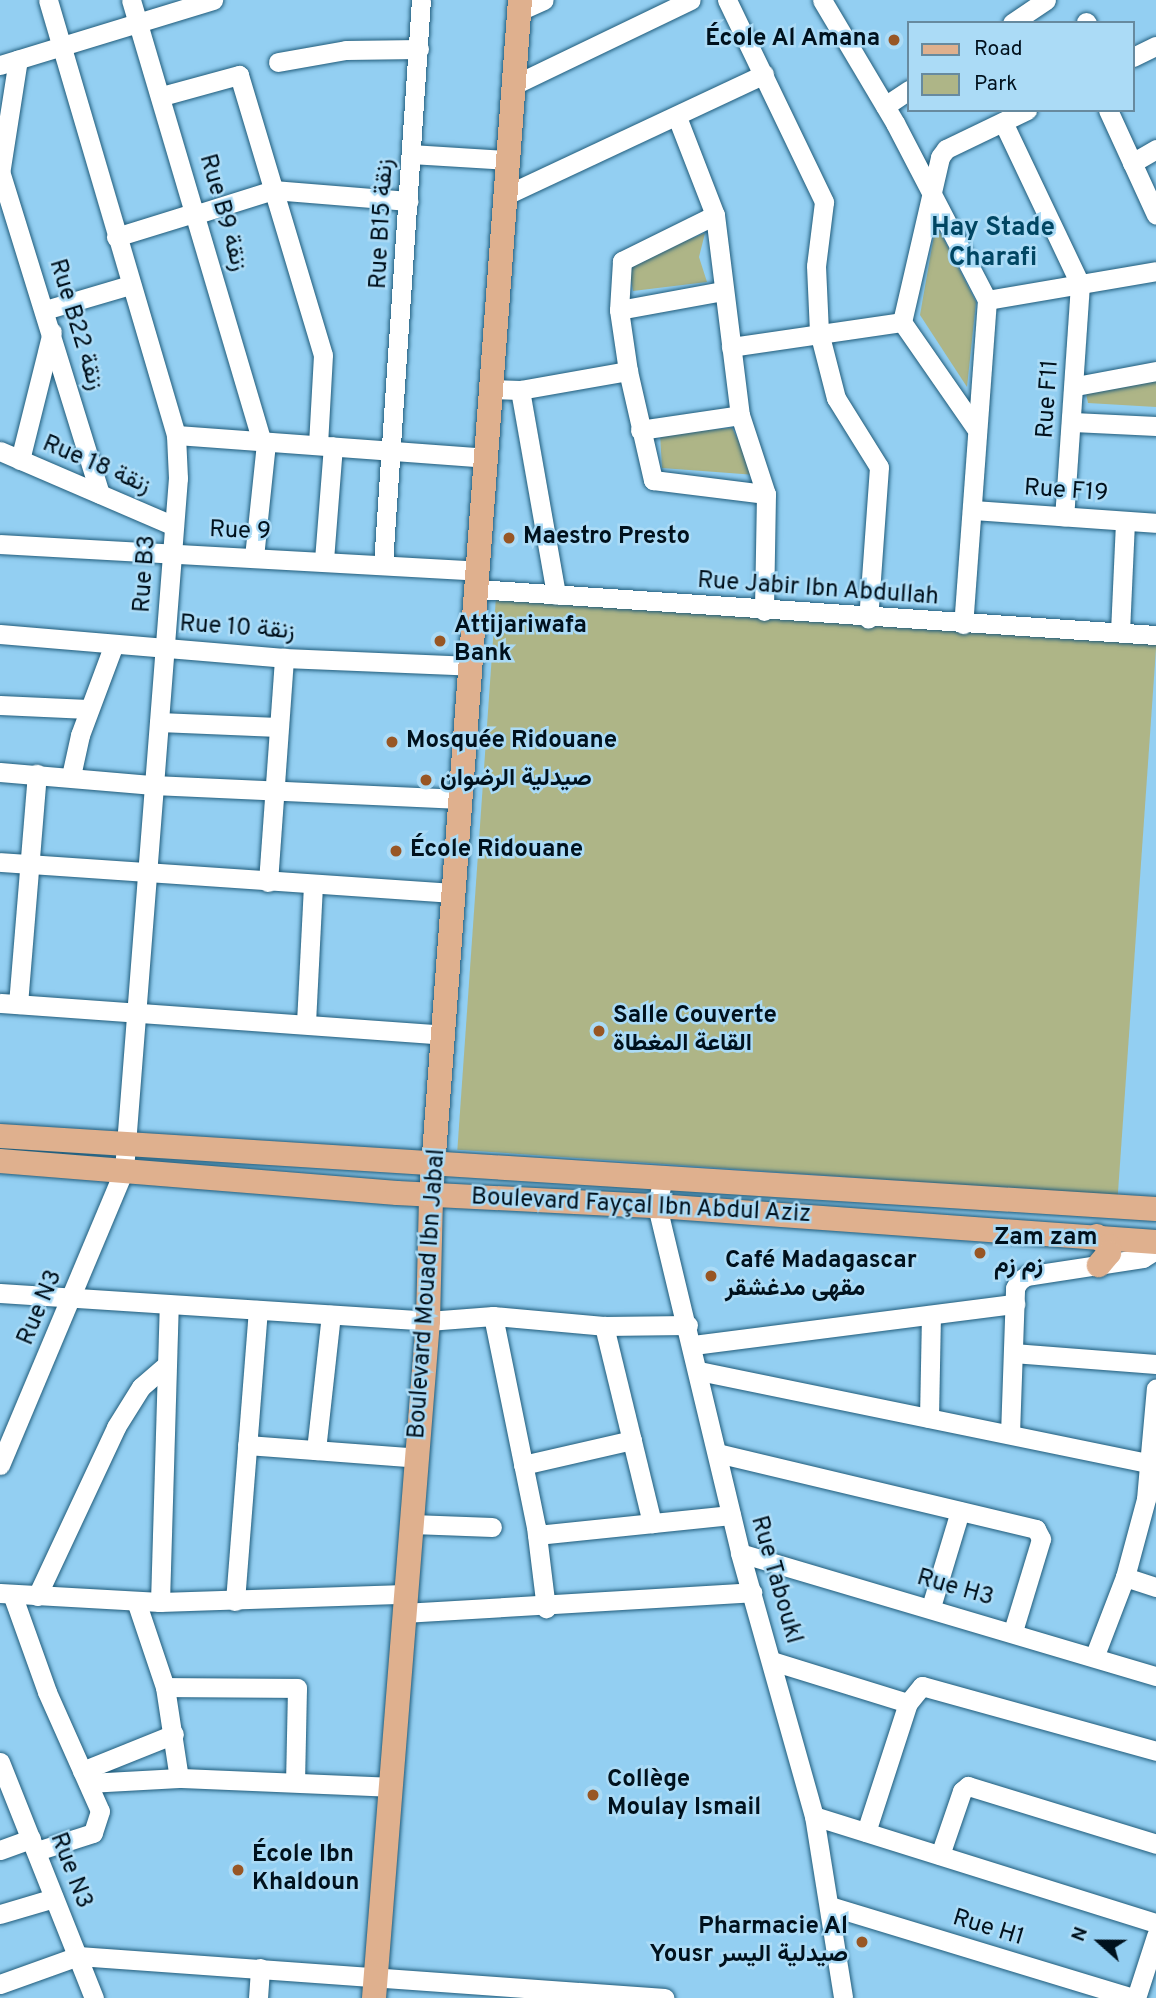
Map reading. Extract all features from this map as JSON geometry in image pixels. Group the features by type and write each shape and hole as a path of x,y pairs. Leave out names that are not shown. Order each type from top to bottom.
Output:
{"main road":[{"name":"Boulevard Mouad Ibn Jabal","path":"375,1987 404,1604 418,1458 428,1321 431,1195 436,1165 520,5"},
{"name":"Boulevard Fayçal Ibn Abdul Aziz","path":"0,1136 1156,1209"},
{"name":"Boulevard Fayçal Ibn Abdul Aziz","path":"0,1161 431,1195 657,1206 1156,1242"},
{"path":"1097,1236 1109,1246 1109,1253 1100,1265"}],"street":[{"name":"Rue B3","path":"48,0 176,435 174,526 124,1170"},
{"name":"Rue B9 زنقة","path":"131,0 264,442"},
{"path":"0,173 9,62 210,0"},
{"name":"Rue B15 زنقة","path":"383,564 421,0"},
{"path":"520,5 544,0"},
{"path":"514,85 691,0"},
{"path":"727,0 824,202 816,266 819,332 836,398 879,467 868,618"},
{"path":"822,0 885,106 987,300 975,427 963,624"},
{"path":"1015,21 1046,0"},
{"path":"1135,56 1156,46"},
{"path":"278,62 346,50 419,49"},
{"path":"506,195 764,74"},
{"path":"162,96 239,75 323,355 324,560"},
{"path":"885,106 908,91"},
{"path":"975,427 902,322 930,189 946,149 1023,112"},
{"path":"1109,112 1156,215"},
{"path":"677,117 715,215 740,415 766,494 764,611"},
{"path":"1003,122 1080,284"},
{"path":"1132,163 1156,149"},
{"path":"412,155 508,160"},
{"name":"Rue B22 زنقة","path":"0,173 52,332 100,494"},
{"path":"116,237 273,190 409,201"},
{"path":"715,215 624,258 620,265 619,310 628,371 653,480 766,494"},
{"path":"987,300 1156,271"},
{"name":"Rue F11","path":"1064,516 1076,386 1080,284"},
{"path":"45,310 130,285"},
{"path":"619,310 723,291"},
{"path":"731,347 819,332 902,322"},
{"path":"20,460 52,332"},
{"path":"491,389 520,390 628,371"},
{"path":"1076,386 1156,371"},
{"path":"520,390 556,595"},
{"path":"640,430 740,415"},
{"path":"1073,422 1156,426"},
{"path":"176,435 486,458"},
{"path":"254,556 264,442"},
{"name":"Rue 18 زنقة","path":"0,452 174,526"},
{"name":"Rue F19","path":"972,510 1156,523"},
{"path":"1120,632 1125,521"},
{"name":"Rue 9","path":"0,544 383,564 477,580"},
{"name":"Rue Jabir Ibn Abdullah","path":"477,580 556,595 868,618 1156,635"},
{"name":"Rue 10 زنقة","path":"0,634 284,658 472,666"},
{"path":"71,776 88,709 114,644"},
{"path":"268,882 284,658"},
{"path":"0,705 88,709"},
{"path":"159,722 278,727"},
{"path":"0,772 153,785 461,799"},
{"path":"37,774 30,865 9,1004 306,1023 445,1035"},
{"path":"0,862 146,875 455,893"},
{"path":"306,1023 313,885"},
{"name":"Rue N3","path":"0,1465 73,1298 124,1170"},
{"name":"Rue Taboukl","path":"663,1176 657,1206 693,1345 740,1553 814,1816 847,1996"},
{"path":"1010,1434 1015,1288 1026,1276 1143,1258 1156,1250"},
{"path":"0,1293 428,1321 493,1316 604,1326 688,1325"},
{"path":"693,1345 1015,1304"},
{"path":"160,1602 169,1306"},
{"path":"235,1601 258,1310"},
{"path":"316,1450 331,1315"},
{"path":"929,1418 931,1315"},
{"path":"493,1316 537,1535 546,1608"},
{"path":"604,1326 652,1523"},
{"path":"1013,1353 1156,1364"},
{"path":"37,1596 122,1416 152,1374 166,1366"},
{"path":"699,1371 1149,1463"},
{"path":"1095,1656 1151,1501 1149,1463 1156,1388"},
{"path":"523,1465 632,1440"},
{"path":"247,1445 418,1458"},
{"path":"717,1454 1030,1525 1041,1533 1013,1631"},
{"path":"931,1607 960,1511"},
{"path":"537,1535 731,1514"},
{"path":"412,1524 492,1527"},
{"name":"Rue H3","path":"740,1553 1013,1631 1156,1676"},
{"path":"1125,1577 1156,1587"},
{"path":"0,1850 93,1833 100,1811 6,1593 160,1602 235,1601 546,1608 752,1592"},
{"path":"136,1601 164,1687 174,1734 179,1778"},
{"path":"772,1661 908,1703"},
{"path":"164,1687 281,1685 297,1688 295,1782"},
{"path":"866,1832 908,1703 917,1688 927,1686 1156,1751"},
{"path":"85,1777 174,1734"},
{"name":"Rue N3","path":"0,1762 94,1998"},
{"path":"85,1777 391,1787"},
{"path":"940,1855 962,1791 968,1786 1156,1844"},
{"path":"814,1816 1156,1923"},
{"path":"0,1914 54,1898"},
{"name":"Rue H1","path":"830,1906 1134,1998"},
{"path":"1134,1998 1156,1936"},
{"path":"0,1984 78,1956 260,1968 375,1987 664,1998"},
{"path":"258,1998 260,1968"}],"green space":[{"path":"936,224 976,302 967,387 920,315"},
{"path":"705,233 699,257 707,282 633,291 628,264"},
{"path":"1156,377 1156,407 1088,403 1085,389"},
{"path":"732,428 756,475 662,468 660,434"},
{"path":"496,597 1156,643 1118,1196 457,1150"}],"place":[{"name":"École Al Amana","path":"894,40"},
{"name":"Maestro Presto","path":"509,538"},
{"name":"Attijariwafa Bank","path":"440,641"},
{"name":"Mosquée Ridouane","path":"392,742"},
{"name":"صيدلية الرضوان","path":"426,780"},
{"name":"École Ridouane","path":"396,851"},
{"name":"Salle Couverte القاعة المغطاة","path":"599,1031"},
{"name":"Zam zam زم زم","path":"980,1253"},
{"name":"Café Madagascar مقهى مدغشقر","path":"711,1276"},
{"name":"Collège Moulay Ismail","path":"593,1795"},
{"name":"École Ibn Khaldoun","path":"238,1870"},
{"name":"Pharmacie Al Yousr صيدلية اليسر","path":"862,1942"}],"district":[{"name":"Hay Stade Charafi","path":"993,244"}]}
